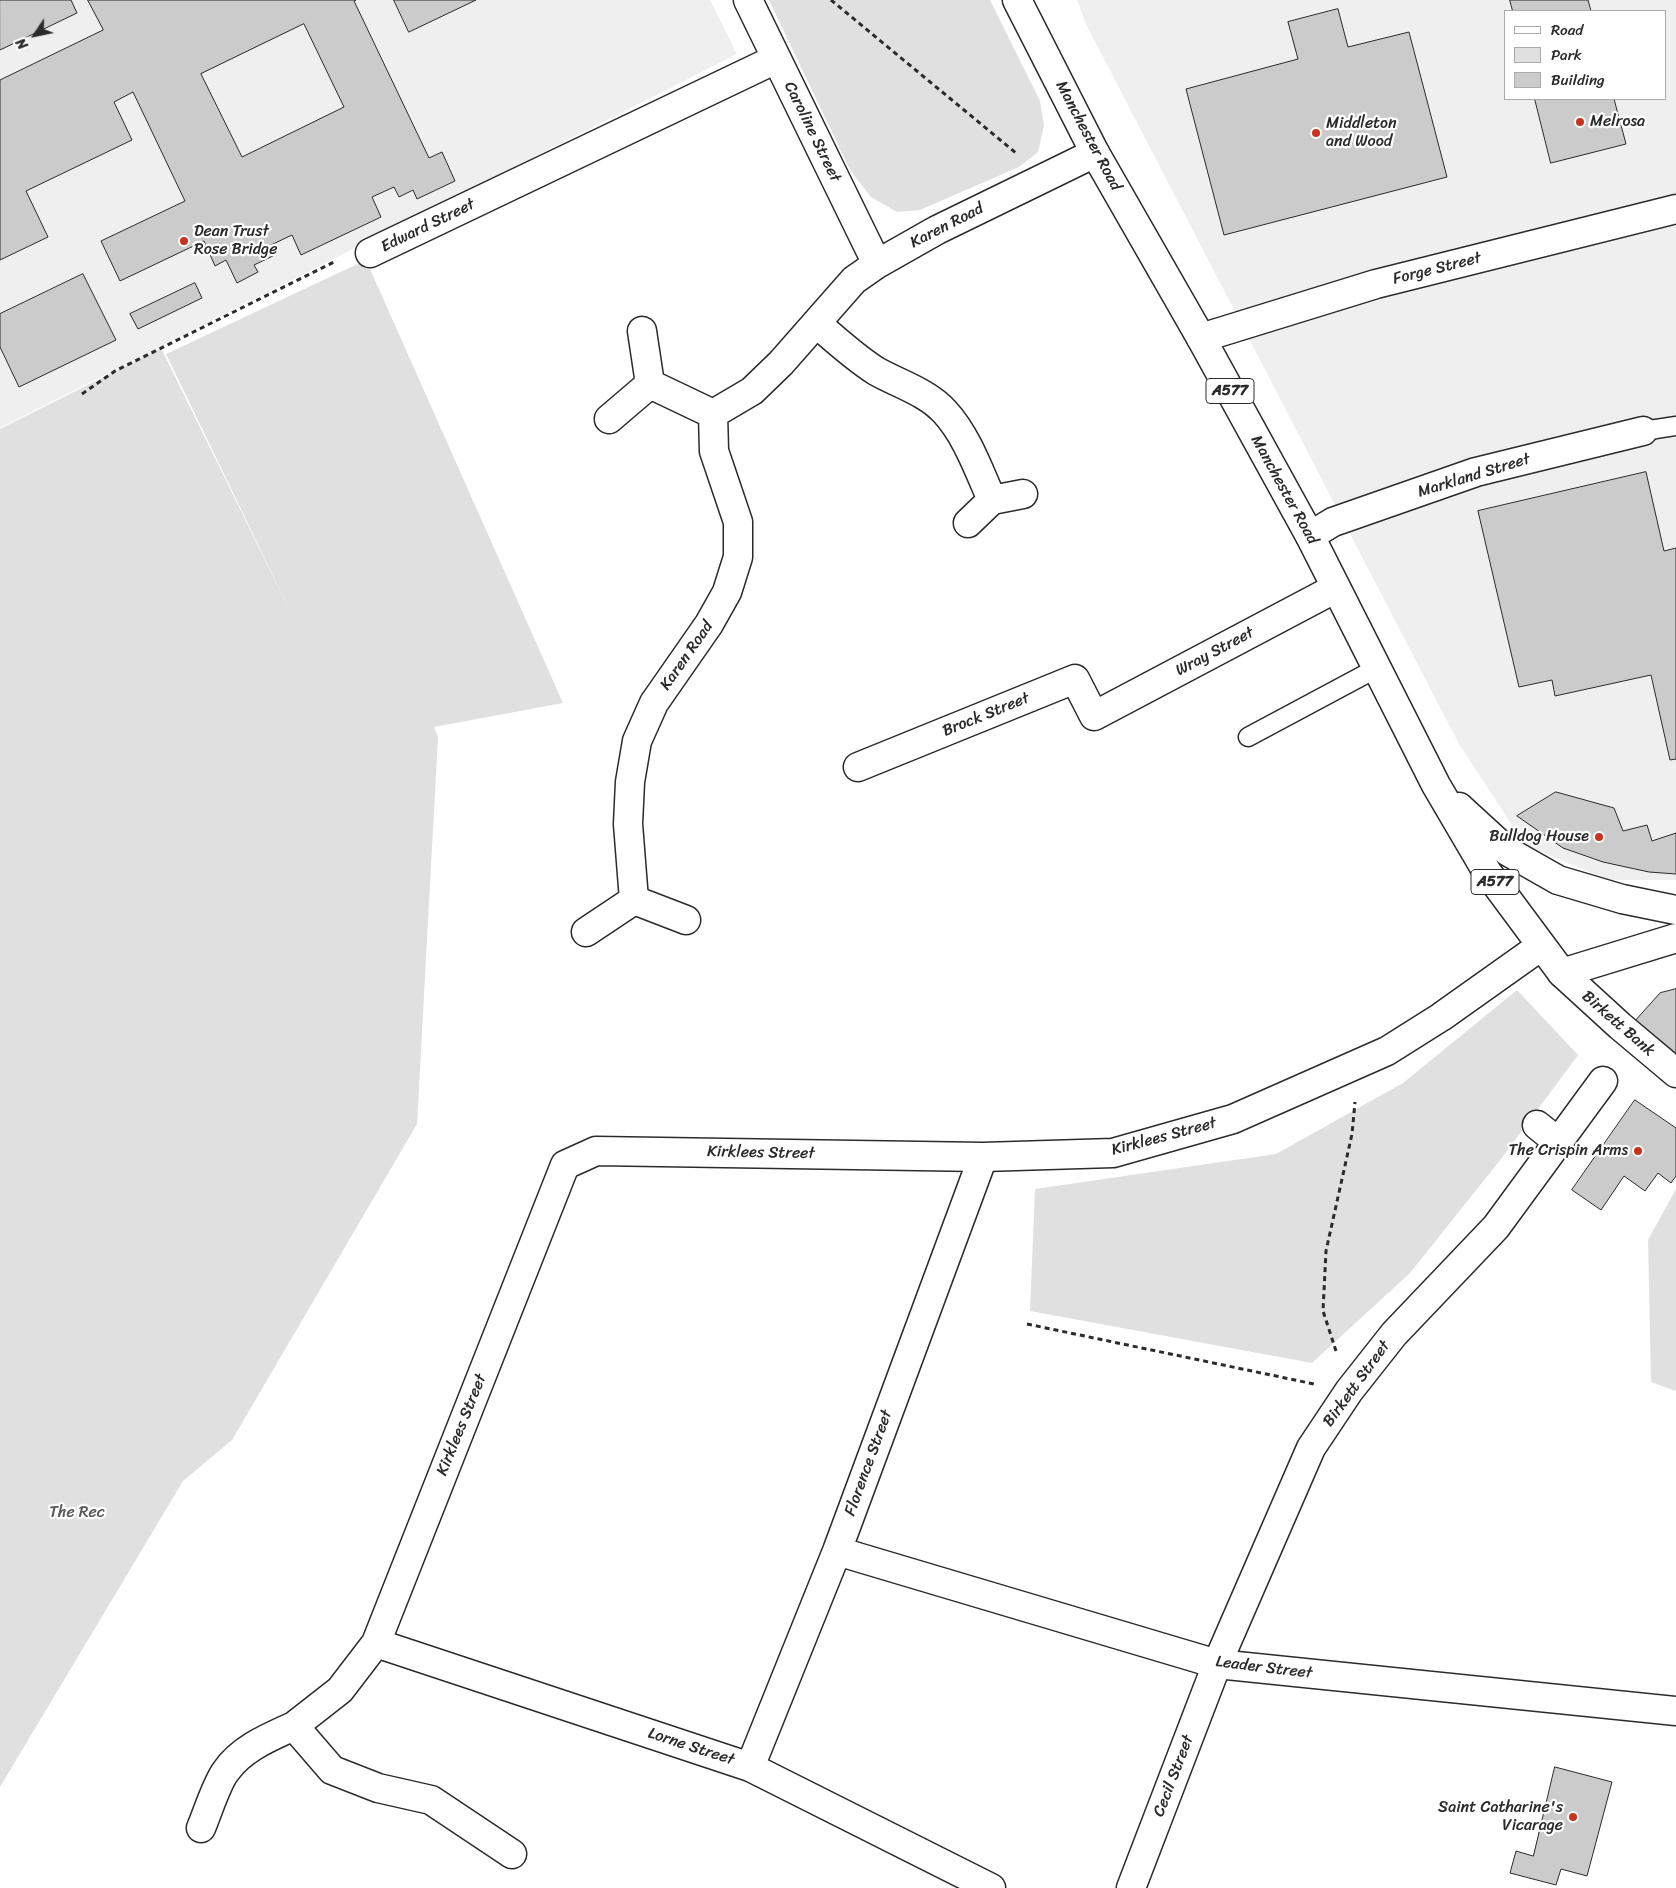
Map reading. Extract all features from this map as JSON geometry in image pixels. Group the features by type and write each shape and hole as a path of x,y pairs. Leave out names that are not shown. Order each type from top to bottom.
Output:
{"main road":[{"name":"Caroline Street","path":"748,0 877,264"},
{"name":"Manchester Road","path":"1017,0 1095,153 1201,338 1310,536 1436,785 1488,872 1562,972"},
{"name":"Edward Street","path":"370,254 776,59"},
{"name":"Karen Road","path":"634,900 628,824 630,782 637,742 654,703 709,624 727,592 738,557 738,522 714,451 713,414 752,391 781,364 854,280 877,264 937,230 1095,153"},
{"name":"Forge Street","path":"1201,338 1376,284 1676,209"},
{"path":"816,323 854,356 878,372 927,397 944,411 958,428 992,500"},
{"path":"642,330 650,384"},
{"path":"650,384 713,414"},
{"path":"609,419 650,384"},
{"name":"Markland Street","path":"1310,536 1333,522 1476,472 1643,431"},
{"path":"968,523 992,500 1023,494"},
{"name":"Wray Street","path":"1094,716 1336,588"},
{"name":"Brock Street","path":"858,767 1075,679 1094,716"},
{"path":"1436,785 1507,850 1558,880 1622,899 1676,910"},
{"path":"586,932 634,900 686,920"},
{"path":"1562,972 1676,938"},
{"name":"Kirklees Street","path":"201,1828 225,1772 237,1758 263,1740 294,1726 340,1690 376,1644 564,1165 596,1150 983,1157 1112,1152 1233,1119 1387,1051 1441,1017 1541,946"},
{"name":"Birkett Bank","path":"1562,972 1606,1014 1676,1073"},
{"name":"Birkett Street","path":"1217,1664 1311,1448 1349,1391 1394,1334 1496,1227 1603,1081"},
{"path":"1537,1125 1558,1142"},
{"name":"Florence Street","path":"750,1767 837,1551 983,1157"},
{"name":"Leader Street","path":"837,1551 1217,1664 1676,1711"},
{"name":"Lorne Street","path":"376,1644 750,1767 991,1888"},
{"name":"Cecil Street","path":"1131,1888 1217,1664"},
{"path":"294,1726 332,1770 378,1788 431,1800 512,1854"}],"lane":[{"path":"1643,431 1676,426"},
{"path":"1248,737 1377,668"}],"path":[{"path":"831,0 1045,178"},
{"name":"Edward Street","path":"82,394 116,371 349,255 370,254"},
{"path":"1026,1324 1349,1391 1323,1311 1326,1251 1352,1134 1358,1064"}],"shaded area":[{"name":"Dean Trust Rose Bridge","path":"0,0 710,0 737,54 0,428"},
{"path":"1077,0 1676,0 1676,880 1608,880 1525,845 1459,744 1087,26"}],"green space":[{"path":"769,0 990,0 1040,101 1044,126 1038,152 1019,167 920,210 897,212 871,197 850,170"},
{"name":"The Rec","path":"366,260 563,703 434,727 438,737 417,1124 232,1440 183,1481 0,1787 0,429 161,348 295,621 166,354"},
{"path":"1517,990 1578,1055 1501,1159 1410,1273 1312,1363 1030,1311 1035,1189 1276,1154 1403,1083"},
{"path":"1676,1189 1676,1391 1651,1382 1648,1240"}],"building":[{"path":"0,0 71,0 77,13 0,50"},
{"path":"88,0 356,0 354,1 429,158 442,152 455,181 417,199 413,190 399,197 394,187 372,197 381,217 301,255 292,235 271,245 275,255 254,265 258,272 237,283 226,260 215,266 204,241 120,281 101,241 185,201 133,92 114,102 132,140 26,191 48,237 0,260 0,80 103,30","holes":["304,24 344,107 242,157 201,74"]},
{"path":"394,0 476,0 409,32"},
{"path":"1510,0 1588,0 1591,10 1513,10"},
{"name":"Middleton and Wood","path":"1338,9 1348,47 1409,32 1447,177 1224,235 1186,89 1298,59 1288,22"},
{"name":"Melrosa","path":"1535,100 1614,100 1626,144 1551,163"},
{"path":"83,274 116,340 19,387 0,347 0,314"},
{"path":"195,283 202,298 138,329 130,314"},
{"path":"1646,472 1664,551 1676,548 1676,759 1670,760 1651,675 1555,696 1552,680 1519,687 1478,511"},
{"name":"Bulldog House","path":"1556,792 1614,808 1623,831 1647,825 1652,841 1676,833 1676,874 1649,872 1603,862 1563,848 1517,816"},
{"path":"1676,989 1676,1059 1633,1023 1660,993"},
{"name":"The Crispin Arms","path":"1635,1100 1676,1128 1676,1176 1671,1183 1658,1173 1645,1191 1624,1176 1601,1210 1572,1190"},
{"name":"Saint Catharine's Vicarage","path":"1555,1767 1612,1782 1587,1876 1561,1869 1556,1885 1510,1873 1516,1851 1533,1856"}],"place":[{"name":"Melrosa","path":"1580,122"},
{"name":"Middleton and Wood","path":"1316,133"},
{"name":"Dean Trust Rose Bridge","path":"184,241"},
{"name":"Bulldog House","path":"1599,837"},
{"name":"The Crispin Arms","path":"1638,1151"},
{"name":"Saint Catharine's Vicarage","path":"1573,1817"}]}
